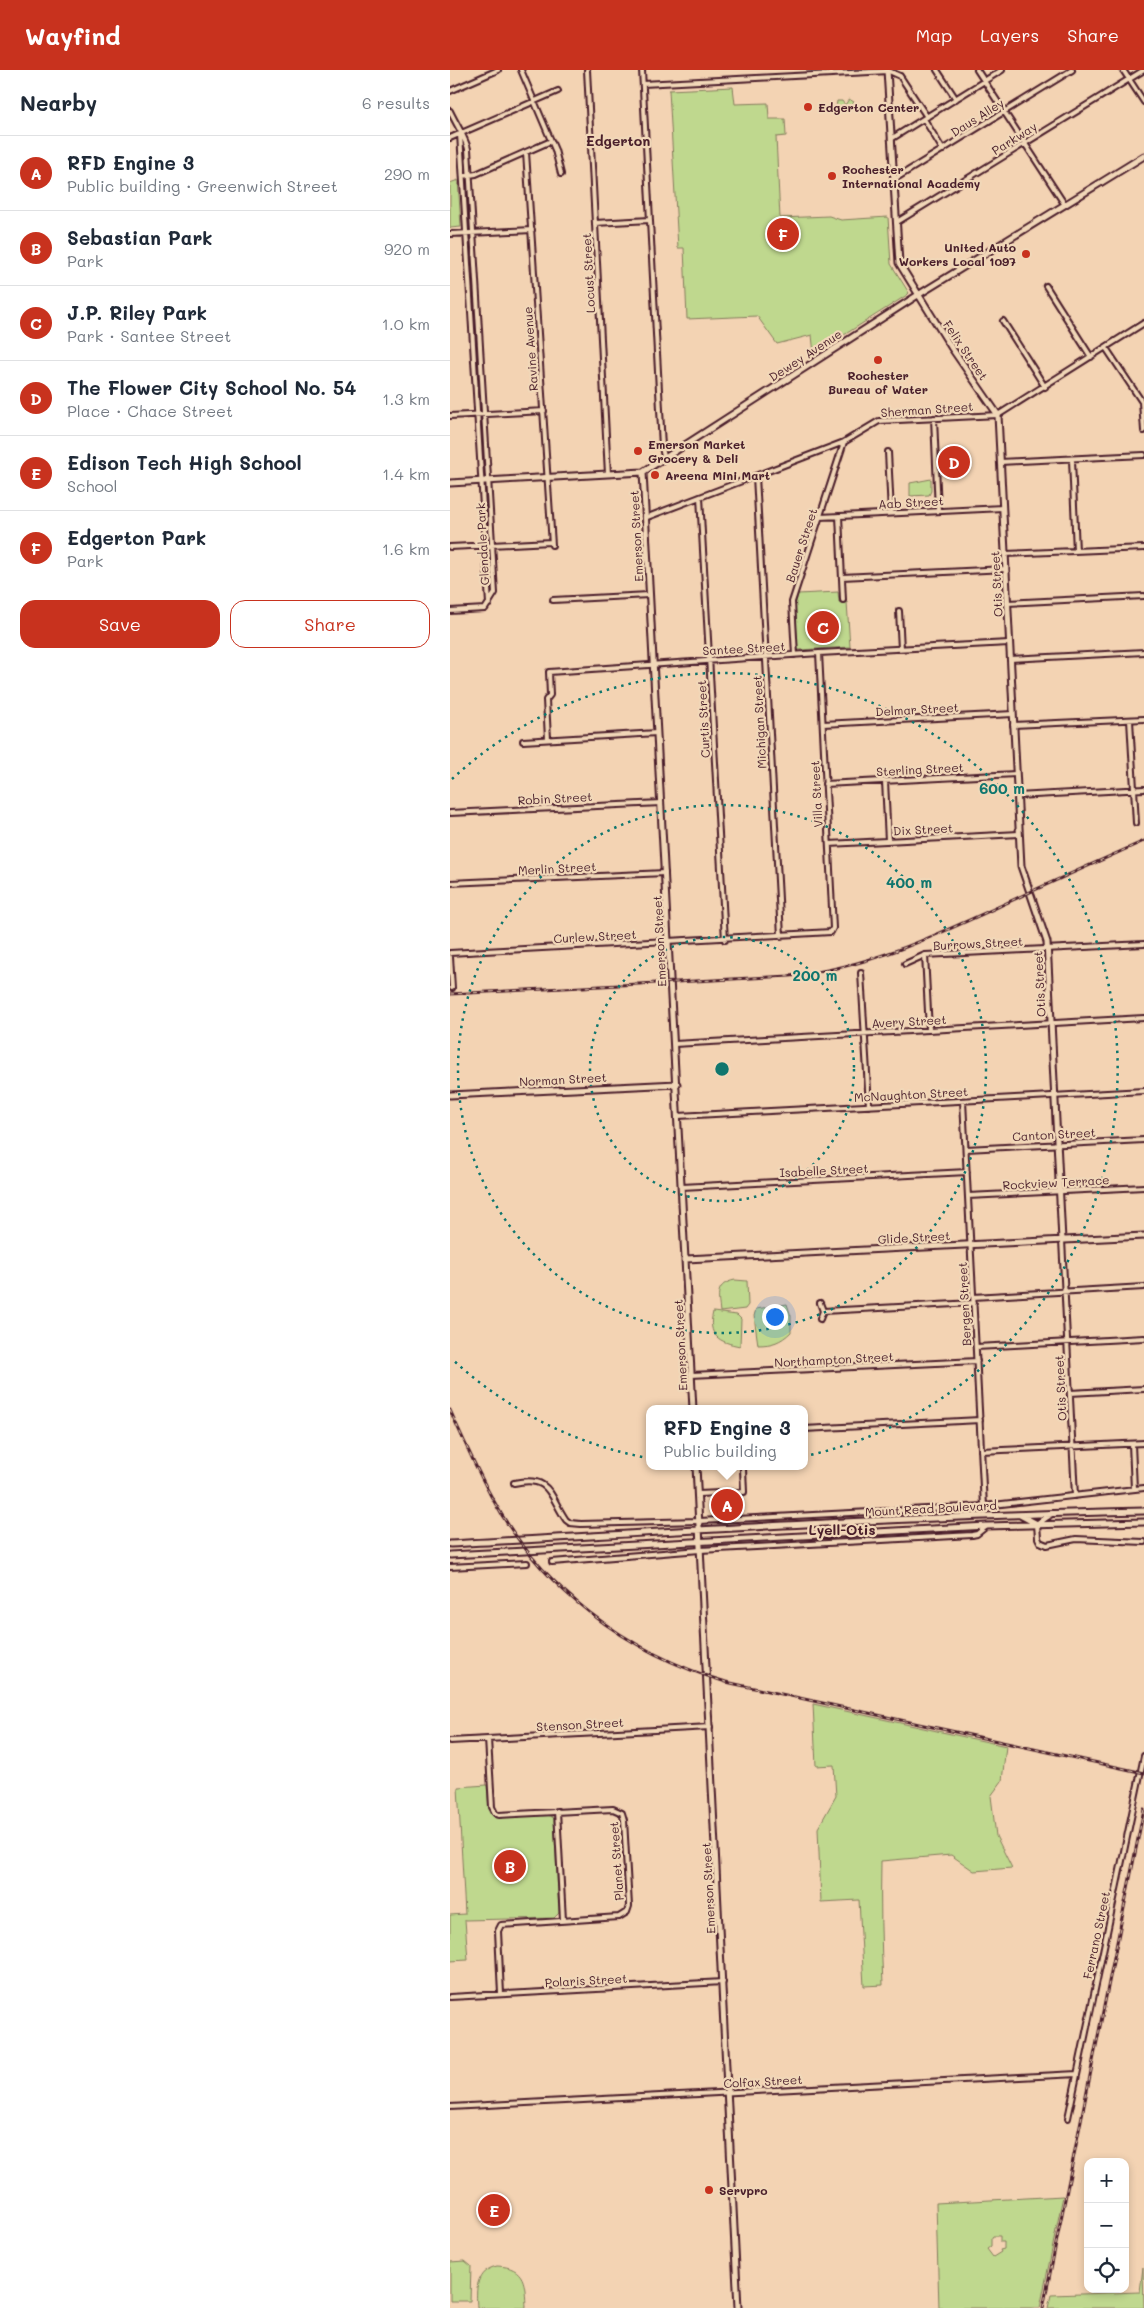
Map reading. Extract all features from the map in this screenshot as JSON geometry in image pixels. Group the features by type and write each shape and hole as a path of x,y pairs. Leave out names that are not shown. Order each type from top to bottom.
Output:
{"street":[{"path":"450,91 498,70"},
{"path":"521,70 551,141 561,174"},
{"name":"Locust Street","path":"587,70 608,474"},
{"path":"642,70 664,457"},
{"path":"780,70 780,77"},
{"path":"643,84 887,70 900,76 943,150"},
{"name":"Felix Street","path":"887,70 895,223 899,263 918,295 998,415"},
{"path":"937,70 956,98"},
{"path":"977,70 1065,205"},
{"path":"891,139 1002,70"},
{"name":"Daus Alley","path":"893,180 1072,70"},
{"path":"1123,70 1144,102"},
{"name":"Parkway","path":"895,223 1144,70"},
{"path":"450,138 558,91"},
{"name":"Glendale Park","path":"450,111 460,134 467,144 470,176 484,414 489,604"},
{"name":"Glendale Park","path":"460,134 478,415 492,545 495,594 489,604"},
{"path":"463,176 470,176 551,141"},
{"name":"Ravine Avenue","path":"492,545 552,544 526,152"},
{"name":"Dewey Avenue","path":"643,472 918,295 1144,156"},
{"path":"595,223 650,220"},
{"path":"450,234 532,230"},
{"path":"1046,286 1091,357"},
{"path":"1003,321 1045,387"},
{"name":"Sherman Street","path":"645,518 844,442 879,421 998,415 1144,324"},
{"path":"1106,348 1142,402 1144,431"},
{"path":"450,416 544,411"},
{"name":"Otis Street","path":"998,415 1022,873 1048,949 1075,1496"},
{"path":"934,418 938,511"},
{"name":"Bauer Street","path":"795,655 792,602 844,442"},
{"path":"888,452 891,513"},
{"path":"1000,462 1144,456"},
{"path":"1072,460 1076,551"},
{"path":"450,483 643,472"},
{"name":"Emerson Street","path":"643,472 693,1405"},
{"name":"Michigan Street","path":"756,476 781,936"},
{"name":"Curtis Street","path":"700,497 725,940"},
{"name":"Aab Street","path":"820,517 1003,508"},
{"path":"839,516 843,600"},
{"path":"450,547 492,545"},
{"path":"1005,554 1144,548"},
{"path":"842,577 1006,569"},
{"path":"553,600 649,595"},
{"path":"1007,603 1144,596"},
{"path":"450,611 482,610 489,604"},
{"path":"899,611 901,649"},
{"name":"Santee Street","path":"548,740 546,700 550,695 549,672 819,653 1009,643"},
{"path":"1010,659 1144,652"},
{"name":"Villa Street","path":"819,653 833,928 831,932"},
{"name":"Delmar Street","path":"823,724 1013,714"},
{"path":"1014,725 1144,719"},
{"path":"1130,720 1136,823"},
{"path":"523,741 657,733"},
{"name":"Sterling Street","path":"825,784 1016,774"},
{"path":"885,781 888,841"},
{"path":"1017,796 1144,789"},
{"name":"Robin Street","path":"450,813 661,803"},
{"name":"Dix Street","path":"829,844 1019,834"},
{"name":"Merlin Street","path":"450,883 665,873"},
{"name":"Curlew Street","path":"450,953 725,940 831,932"},
{"name":"Burrows Street","path":"904,964 925,955 1144,944"},
{"path":"925,955 929,1030"},
{"path":"450,957 452,988"},
{"path":"861,972 869,1106"},
{"name":"Avery Street","path":"674,1044 1144,1018"},
{"name":"Norman Street","path":"450,1095 677,1084"},
{"name":"McNaughton Street","path":"678,1116 1144,1091"},
{"name":"Bergen Street","path":"963,1102 984,1506"},
{"name":"Canton Street","path":"966,1149 1144,1140"},
{"name":"Isabelle Street","path":"682,1187 967,1172"},
{"name":"Rockview Terrace","path":"968,1196 1144,1187"},
{"name":"Glide Street","path":"686,1259 1144,1236"},
{"path":"973,1297 1144,1287"},
{"path":"820,1303 823,1311 820,1319"},
{"path":"823,1311 974,1303"},
{"path":"976,1347 1144,1338"},
{"name":"Northampton Street","path":"692,1376 976,1361"},
{"path":"1070,1393 1144,1389"},
{"path":"808,1429 980,1420"},
{"path":"981,1451 1144,1443"},
{"path":"1132,1444 1134,1489"},
{"name":"Emerson Street","path":"696,1470 738,2308"},
{"path":"698,1494 744,1492 743,1470"},
{"name":"Mount Read Boulevard","path":"514,1483 535,1480 545,1485 566,1520 575,1524 699,1521 984,1506 1144,1488"},
{"name":"Mount Read Boulevard","path":"450,1544 699,1529 1056,1512 1144,1510"},
{"path":"1056,1512 1042,1519 1037,1524 1038,1538 1040,1542 1047,1545 1076,1539 1144,1542"},
{"path":"1018,1514 1037,1524"},
{"name":"Mount Read Boulevard","path":"450,1555 987,1526 1144,1522"},
{"name":"Mount Read Boulevard","path":"552,1562 700,1550 972,1535 977,1534 987,1526"},
{"path":"450,1567 527,1563"},
{"name":"Stenson Street","path":"450,1741 710,1727"},
{"name":"Planet Street","path":"488,1739 493,1811 499,1814 616,1809 622,1813 629,1906 627,1912 619,1917 501,1925 498,1931 501,1994"},
{"name":"Ferrano Street","path":"1068,2118 1144,1756"},
{"path":"557,1812 563,1920"},
{"name":"Polaris Street","path":"450,1997 723,1982"},
{"name":"Colfax Street","path":"450,2107 1077,2074"}],"green space":[{"path":"733,87 735,104 768,103 769,119 785,119 786,136 776,137 780,218 829,216 841,220 888,217 891,264 909,293 814,354 812,335 777,344 757,316 687,319 684,248 678,248 669,90"},
{"path":"849,99 854,102 851,109 845,106 842,110 836,108 837,101 842,101 845,105"},
{"path":"458,180 461,227 450,228 450,183"},
{"path":"931,479 929,495 910,496 910,483"},
{"path":"838,592 839,602 847,602 850,647 798,650 795,606 798,594"},
{"path":"735,1280 747,1281 748,1305 745,1309 720,1312 719,1291 724,1284"},
{"path":"787,1304 791,1316 791,1332 776,1342 758,1345 754,1316 756,1309"},
{"path":"713,1312 737,1315 741,1319 740,1346 721,1340 716,1336 712,1327"},
{"path":"813,1704 1006,1746 1002,1781 991,1796 996,1836 1012,1868 974,1871 951,1855 881,1861 883,1985 864,1986 859,1900 821,1902 818,1828 836,1796 834,1765 816,1766"},
{"path":"487,1785 489,1809 496,1818 548,1815 554,1818 559,1913 554,1918 465,1920 468,1960 450,1961 450,1915 465,1914 458,1787"},
{"path":"1063,2196 1040,2308 939,2308 936,2203","holes":["993,2236 1000,2236 1000,2242 1004,2242 1004,2249 1000,2250 1001,2252 993,2257 987,2249 991,2246"]},
{"path":"465,2261 471,2266 470,2301 450,2301 450,2262"},
{"path":"497,2266 507,2267 519,2273 524,2284 526,2308 477,2308 478,2282 484,2272"},
{"path":"1143,2267 1144,2308 1048,2308 1051,2295 1140,2292"}],"railway":[{"path":"450,994 790,976 846,966 899,950 1144,841"},
{"path":"450,1410 491,1496 511,1529 534,1560 561,1588 590,1613 621,1635 654,1654 726,1682 1144,1773"},
{"path":"1043,2308 1144,1809"}],"place":[{"name":"Edgerton Center","path":"808,107"},
{"name":"Rochester International Academy","path":"832,176"},
{"name":"Edgerton Park","path":"783,234"},
{"name":"United Auto Workers Local 1097","path":"1026,254"},
{"name":"Rochester Bureau of Water","path":"878,360"},
{"name":"Emerson Market Grocery & Deli","path":"638,451"},
{"name":"The Flower City School No. 54","path":"954,462"},
{"name":"Areena Mini Mart","path":"655,475"},
{"name":"J.P. Riley Park","path":"823,627"},
{"name":"RFD Engine 3","path":"727,1505"},
{"name":"Sebastian Park","path":"510,1866"},
{"name":"Servpro","path":"709,2190"},
{"name":"Edison Tech High School","path":"494,2210"}],"district":[{"name":"Edgerton","path":"618,140"},
{"name":"Lyell-Otis","path":"842,1529"}]}
